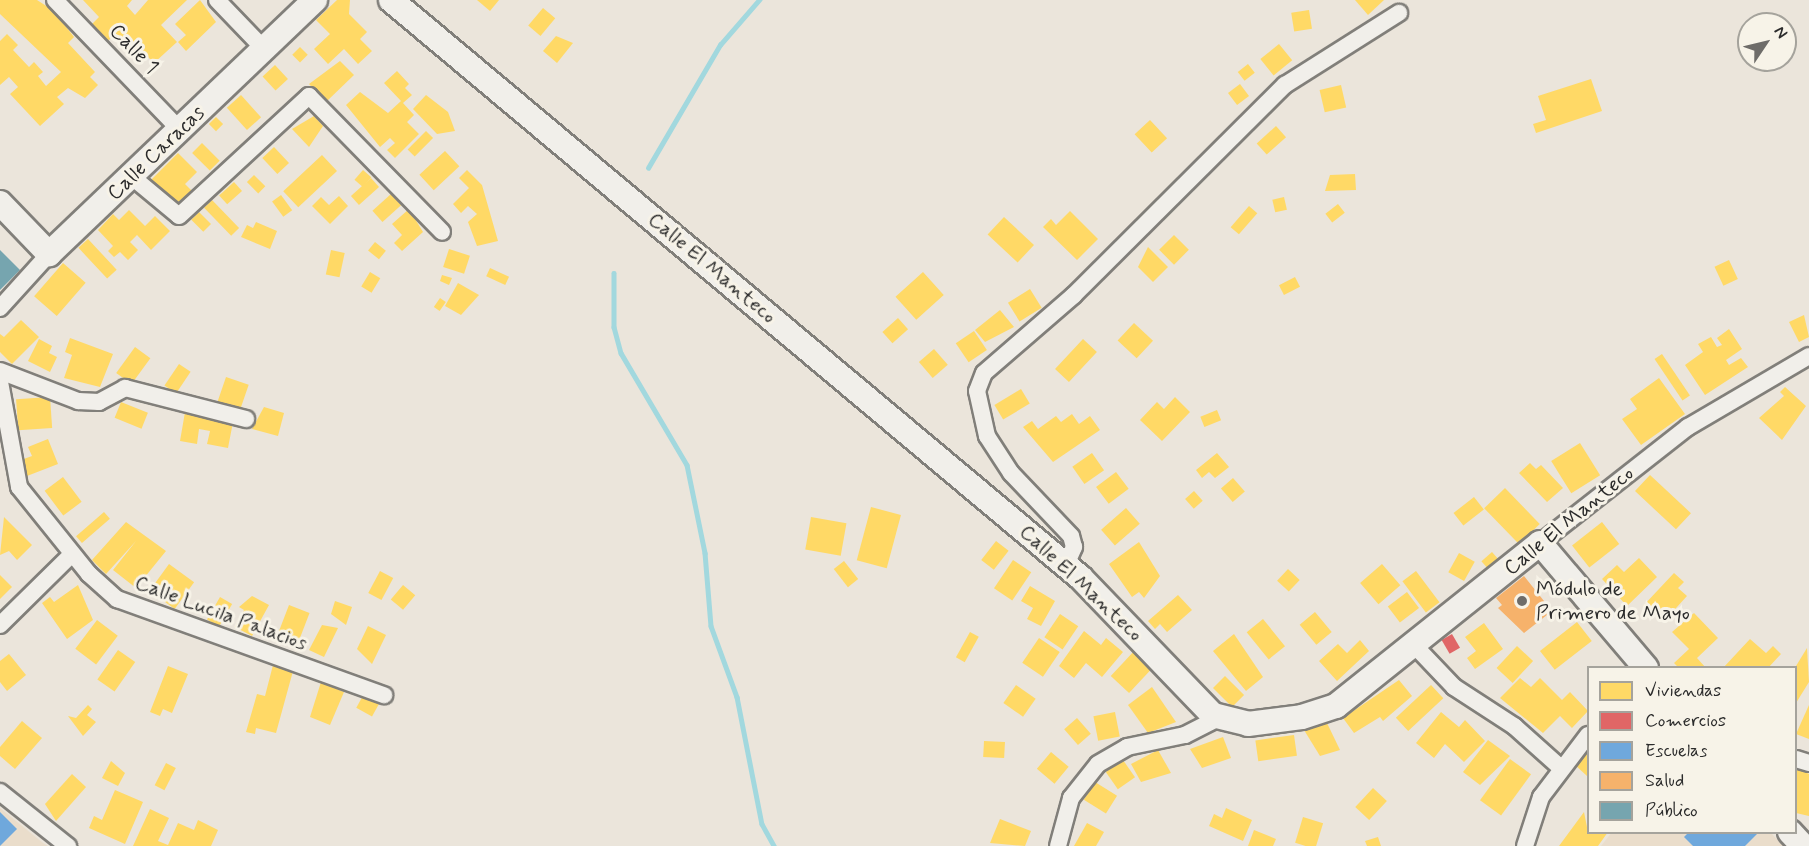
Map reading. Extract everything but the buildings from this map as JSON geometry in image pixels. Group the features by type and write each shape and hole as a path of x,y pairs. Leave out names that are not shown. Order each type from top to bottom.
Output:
{"street":[{"name":"Calle 1","path":"55,0 180,130"},
{"path":"217,0 264,49"},
{"name":"Calle Caracas","path":"0,308 49,254 315,0"},
{"name":"Calle El Manteco","path":"391,0 1066,565 1219,718 1248,724 1326,711 1415,646 1540,543 1688,427 1809,356"},
{"path":"1066,565 1074,548 1071,536 1011,473 987,436 977,391 984,373 1080,289 1285,85 1399,13"},
{"path":"131,176 179,216 309,96 442,232"},
{"path":"0,203 49,254"},
{"path":"0,371 78,401 99,402 125,388 246,419"},
{"name":"Calle Lucila Palacios","path":"0,382 13,475 72,554 131,607 384,695"},
{"path":"1540,543 1644,666"},
{"path":"0,625 72,554"},
{"path":"1415,646 1454,687 1514,726 1561,768"},
{"path":"1058,846 1071,798 1098,764 1127,747 1185,735 1219,718"},
{"path":"1526,846 1541,797 1587,736"},
{"path":"0,792 68,846"},
{"path":"1792,834 1803,846"}],"shaded area":[{"path":"0,808 43,843 48,846 0,846"},
{"path":"1610,834 1772,834 1783,846 1601,846"}],"waterway":[{"path":"648,168 720,45 759,0"},
{"path":"614,273 614,327 621,353 687,465 705,553 711,626 737,697 762,824 774,846"}],"place":[{"name":"Módulo de Primero de Mayo","path":"1522,601"}]}
